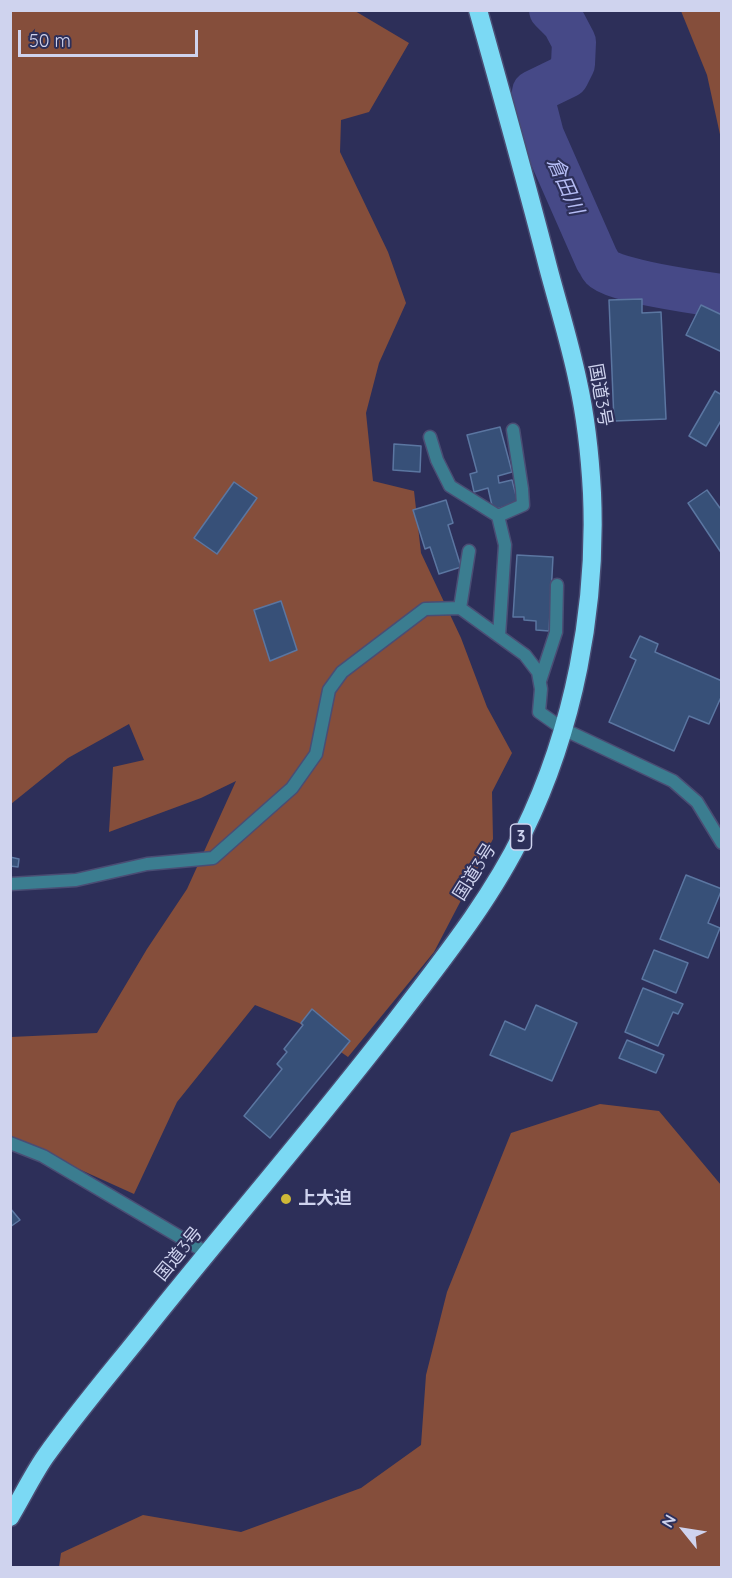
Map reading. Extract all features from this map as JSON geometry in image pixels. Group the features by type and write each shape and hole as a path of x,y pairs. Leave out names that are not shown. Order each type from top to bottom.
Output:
{"highway":[{"name":"国道3号","path":"10,1517 43,1460 109,1374 364,1062 484,901 522,836 545,784 563,729 574,688 586,618 593,556 592,490 585,418 578,381 525,178 478,10"}],"street":[{"path":"498,516 523,505 513,430"},
{"path":"430,437 437,460 450,486 498,516 505,545 499,636"},
{"path":"460,608 469,551"},
{"path":"540,682 556,632 557,585"},
{"path":"10,884 76,880 147,864 213,858 292,788 316,754 329,690 342,672 425,609 460,608 525,655 538,672 541,689 539,712 563,729 673,781 697,802 722,843"},
{"path":"10,1143 43,1156 207,1253"}],"shaded area":[{"path":"11,11 355,11 409,43 369,112 341,120 340,152 388,252 406,303 379,363 366,413 373,481 414,491 421,553 461,638 487,707 512,753 492,792 493,839 434,952 348,1057 299,1023 255,1005 177,1102 134,1194 11,1140 11,1037 97,1033 147,949 187,889 236,781 201,798 109,832 113,767 144,760 129,724 68,758 11,804"},
{"path":"681,11 721,11 721,139 707,75"},
{"path":"600,1104 659,1111 721,1185 721,1567 59,1567 61,1553 143,1515 241,1532 361,1488 421,1445 426,1375 447,1292 511,1133"}],"building":[{"path":"642,299 642,313 661,312 666,419 614,421 609,300"},
{"path":"701,305 722,315 722,352 686,335"},
{"path":"715,391 722,395 722,419 706,446 689,436"},
{"path":"500,427 512,472 498,476 499,483 512,480 518,503 493,510 488,488 474,492 470,474 477,472 467,435"},
{"path":"394,444 421,446 420,472 393,470"},
{"path":"234,482 257,498 217,554 194,538"},
{"path":"707,490 720,508 722,507 722,554 688,503"},
{"path":"446,500 453,523 448,525 461,567 439,574 430,547 425,549 413,510"},
{"path":"517,555 553,557 549,631 536,630 536,621 524,620 524,617 513,617"},
{"path":"281,601 297,650 270,661 254,610"},
{"path":"640,636 658,644 655,652 722,681 722,695 709,724 689,716 674,751 609,722 636,660 630,657"},
{"path":"10,857 19,859 18,867 10,866"},
{"path":"686,875 722,889 708,923 720,928 708,958 660,939"},
{"path":"654,950 688,963 676,993 642,979"},
{"path":"643,988 683,1004 678,1014 673,1012 658,1046 625,1032"},
{"path":"536,1005 577,1023 552,1081 490,1055 505,1021 525,1030"},
{"path":"312,1009 350,1041 270,1138 244,1116 282,1069 277,1064 287,1052 284,1049 303,1025 301,1023"},
{"path":"627,1040 664,1055 656,1073 619,1058"},
{"path":"10,1208 20,1220 10,1227"}],"waterway":[{"name":"倉田川","path":"551,10 564,23 574,42 573,64 567,76 534,92 533,100 542,135 597,260 602,268 610,273 640,282 722,296"}],"place":[{"name":"上大迫","path":"286,1199"}]}
